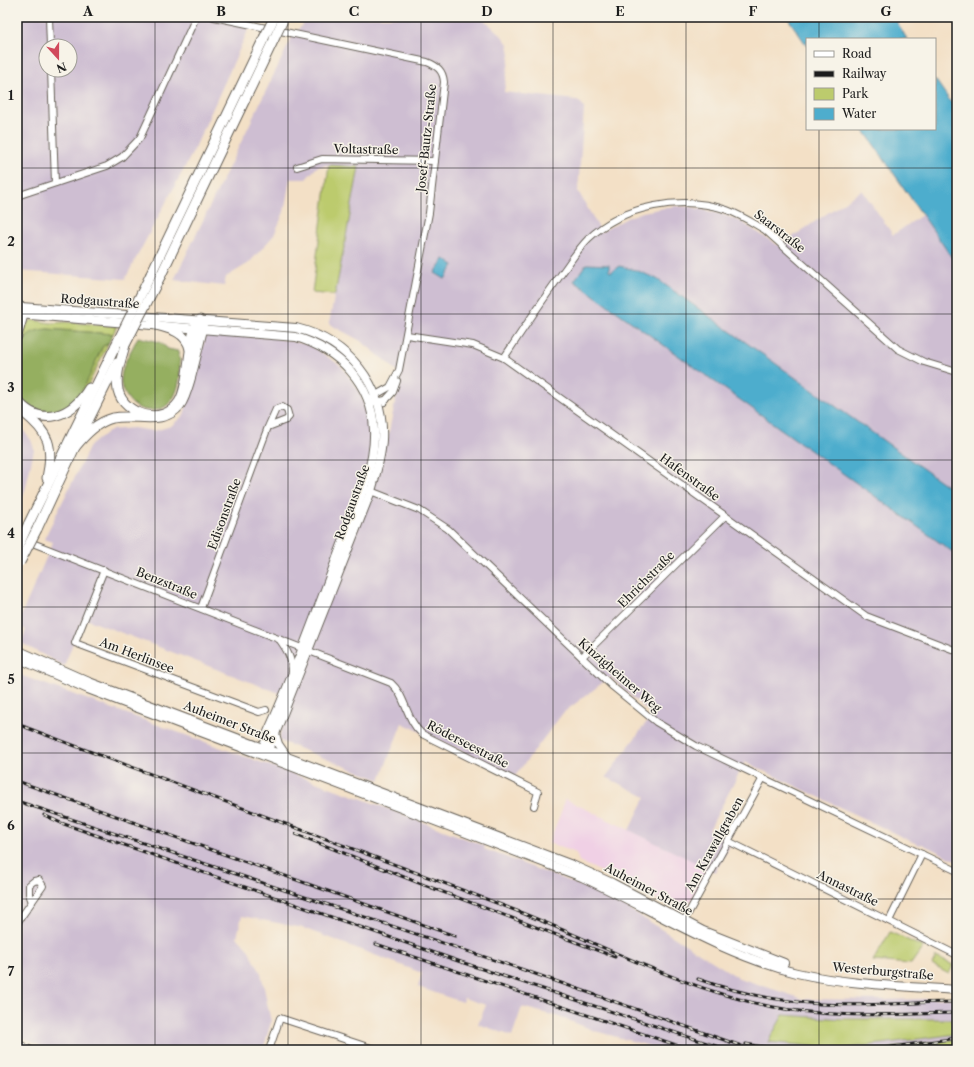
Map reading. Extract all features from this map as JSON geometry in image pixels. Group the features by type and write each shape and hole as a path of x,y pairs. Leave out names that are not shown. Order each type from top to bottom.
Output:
{"highway":[{"path":"17,549 33,527 74,447 121,345 151,274 264,38 279,18"},
{"path":"44,492 121,345 161,274 274,39 279,18"},
{"path":"17,336 19,311"},
{"path":"152,324 179,332 186,339 190,352"},
{"path":"121,345 117,384 119,393 128,407 133,411 146,415 165,413 176,405 186,383 190,352 199,325"},
{"path":"74,447 95,426 107,420 124,417 159,417 168,414 177,407 185,393 199,325"},
{"path":"17,400 23,407 38,415 52,416 66,412 73,408 84,396 121,345"},
{"path":"17,406 40,427 48,442 50,462 44,492 19,565"}],"main road":[{"name":"Rodgaustraße","path":"19,311 152,324 296,328 317,335 347,354 362,371 380,399 381,450 367,490 271,733"},
{"name":"Rodgaustraße","path":"19,311 199,325 284,335 311,342 332,353 344,363 356,377 368,400 373,419 374,436 367,490"},
{"name":"Rodgaustraße","path":"266,749 292,672 305,649"},
{"name":"Auheimer Straße","path":"17,650 83,680 288,757 582,876 632,901 682,929 729,950 808,975"},
{"name":"Auheimer Straße","path":"17,658 88,689 272,758 586,870 721,939 783,963 853,981"},
{"path":"246,741 257,740 271,733 288,757"},
{"path":"256,752 266,749 272,758"},
{"name":"Westerburgstraße","path":"808,975 846,982 853,981 957,990"}],"street":[{"path":"49,17 50,38"},
{"path":"17,196 107,166 122,158 134,146 140,138 196,17"},
{"name":"Josef-Bautz-Straße","path":"214,17 427,62 437,66 441,71 444,82 429,213 399,372 390,387 380,399 368,400"},
{"path":"51,78 56,183"},
{"name":"Voltastraße","path":"297,167 322,159 435,162"},
{"name":"Saarstraße","path":"504,358 577,252 594,233 618,219 639,210 666,204 692,203 726,210 765,230 898,348 924,362 957,372"},
{"name":"Hafenstraße","path":"407,335 473,345 504,358 866,616 957,651"},
{"path":"380,399 393,392 399,372"},
{"name":"Edisonstraße","path":"201,608 268,427"},
{"name":"Kinzigheimer Weg","path":"367,490 419,510 448,529 623,696 668,730 696,746 957,871"},
{"name":"Ehrichstraße","path":"582,658 725,516"},
{"name":"Benzstraße","path":"17,537 305,649"},
{"name":"Am Herlinsee","path":"104,570 75,643 259,712 266,710"},
{"path":"279,639 289,652 292,663 292,672"},
{"name":"Röderseestraße","path":"305,649 391,683 397,690 409,718 422,734 538,792 534,806"},
{"name":"Am Krawallgraben","path":"684,921 763,778"},
{"name":"Annastraße","path":"728,841 957,955"},
{"path":"890,921 922,854"},
{"path":"17,924 32,902"},
{"path":"270,1050 280,1018 362,1047 377,1050"},
{"path":"17,1043 32,1050"}],"shaded area":[{"path":"17,17 254,17 194,150 125,279 17,271"},
{"path":"309,17 481,17 501,35 508,44 510,54 504,92 576,100 582,104 584,109 578,191 601,232 629,217 643,212 674,206 692,207 721,214 740,221 779,246 862,190 893,235 922,215 924,217 957,265 957,493 657,279 636,270 619,266 611,272 608,271 609,265 586,264 574,281 957,555 957,861 922,844 919,845 745,762 709,830 732,842 715,872 629,830 646,797 606,777 652,715 610,677 563,713 515,776 402,723 380,780 280,741 280,734 292,698 83,618 64,666 21,643 26,630 17,625 53,542 44,539 90,446 110,430 133,428 154,431 171,426 184,415 206,334 270,337 310,345 341,366 360,392 370,422 371,448 387,441 401,374 361,341 329,324 359,167 329,165 317,167 306,179 290,179 284,212 274,235 249,263 226,277 224,286 174,280 292,37"},
{"path":"17,423 31,440 34,449 26,487 17,512"},
{"path":"17,674 365,800 485,846 484,849 608,896 739,978 803,999 882,1000 957,998 957,1019 814,1018 769,1042 841,1049 957,1034 957,1039 876,1050 778,1050 767,1048 766,1050 664,1050 595,1031 563,1018 522,1007 512,1036 478,1024 486,1005 464,998 462,1002 418,987 422,973 303,928 242,916 237,937 247,947 261,973 271,1022 263,1050 50,1050 17,1035"},
{"path":"565,799 708,868 685,913 579,861 576,853 549,843"}],"green space":[{"path":"329,165 359,167 335,295 312,293"},
{"path":"33,320 51,323 66,322 117,326 113,334 47,329 20,344 17,351 20,332 25,325"},
{"path":"47,329 113,334 108,344 103,346 88,380 78,396 72,403 58,411 36,410 28,406 17,393 16,372 18,352 21,343 27,336 35,331"},
{"path":"138,337 160,342 168,349 178,351 180,371 177,391 172,400 166,406 157,410 140,409 135,406 129,400 122,387 121,374 127,358"},
{"path":"108,344 83,396 77,403 44,414 17,398 17,393 22,400 30,405 42,411 46,411 80,394 103,346"},
{"path":"890,932 923,947 911,964 873,961"},
{"path":"936,957 953,965 949,974 932,965"},
{"path":"783,1015 843,1019 957,1019 957,1034 841,1049 768,1042"},
{"path":"957,1039 957,1050 876,1050"}],"water":[{"path":"787,17 894,17 906,38 806,38 806,45"},
{"path":"936,80 957,111 957,265 864,130 936,130"},
{"path":"444,259 454,265 445,279 435,273"},
{"path":"586,264 609,265 609,271 611,272 619,266 636,270 657,279 957,493 957,555 574,281"}],"railway":[{"path":"17,724 455,887 517,911 641,964 704,988 736,998 768,1006 815,1013 862,1015 957,1013"},
{"path":"17,781 455,936"},
{"path":"17,801 521,969 753,1050"},
{"path":"44,815 61,823 461,962 728,1050"},
{"path":"296,834 419,883 615,957"},
{"path":"376,944 691,1050"},
{"path":"698,979 743,992 804,1003 854,1005 957,1002"},
{"path":"870,1050 957,1038"},
{"path":"746,1044 780,1050"}]}
